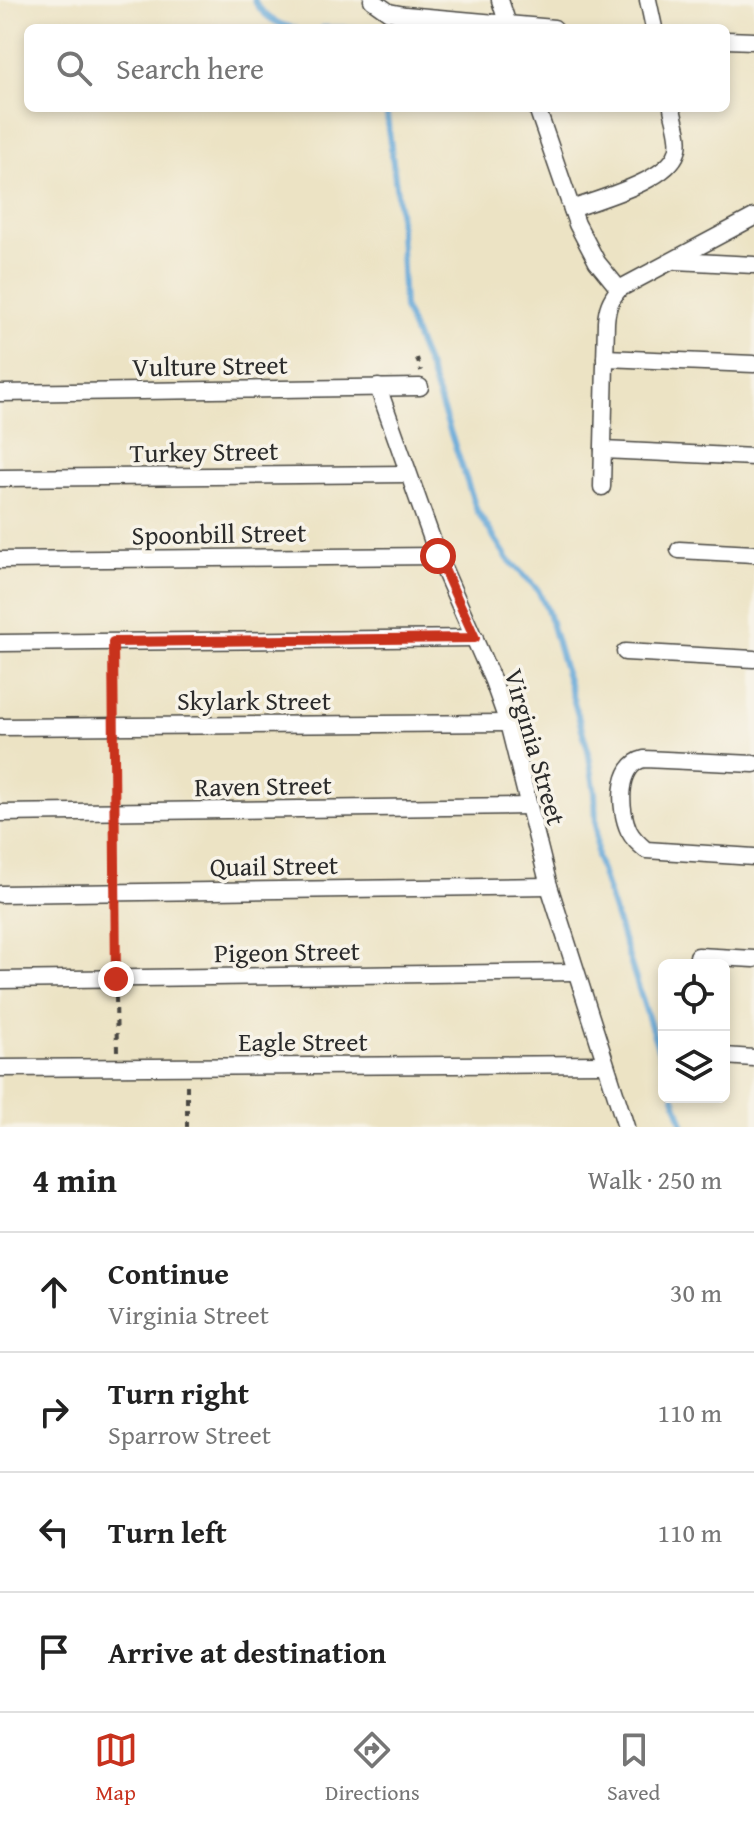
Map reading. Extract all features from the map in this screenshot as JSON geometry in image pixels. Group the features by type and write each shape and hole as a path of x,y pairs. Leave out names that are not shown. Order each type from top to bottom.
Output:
{"street":[{"path":"372,0 389,12 490,24"},
{"path":"500,0 508,24"},
{"path":"648,0 653,24"},
{"path":"730,40 754,41"},
{"path":"538,112 585,242 619,289"},
{"path":"572,209 645,181 671,163 678,150 673,112"},
{"path":"602,487 607,308 619,289 754,217"},
{"path":"675,261 754,265"},
{"path":"605,358 754,364"},
{"name":"Virginia Street","path":"378,387 438,556 475,638 508,723 549,886 626,1127"},
{"name":"Vulture Street","path":"0,393 420,387"},
{"path":"603,450 754,457"},
{"name":"Turkey Street","path":"0,478 408,474"},
{"path":"679,550 754,554"},
{"name":"Spoonbill Street","path":"0,560 438,556"},
{"path":"0,643 475,638"},
{"path":"625,652 754,659"},
{"name":"Skylark Street","path":"0,727 508,723"},
{"path":"754,764 644,759 636,761 624,776 627,824 637,842 646,850 754,857"},
{"name":"Raven Street","path":"0,813 528,806"},
{"name":"Quail Street","path":"0,894 549,886"},
{"path":"698,956 754,959"},
{"name":"Pigeon Street","path":"0,980 575,972"},
{"path":"730,1056 754,1058"},
{"name":"Eagle Street","path":"0,1068 605,1064"}],"path":[{"path":"113,642 117,1067"},
{"path":"187,1067 187,1127"}],"waterway":[{"path":"254,0 262,11 280,24"},
{"path":"387,112 399,210 404,308 429,369 477,511 508,559 538,590 548,612 588,750 595,793 597,858 658,1048"},
{"path":"676,1103 684,1127"}],"route":[{"path":"116,979 113,642 475,638 438,556"}]}
